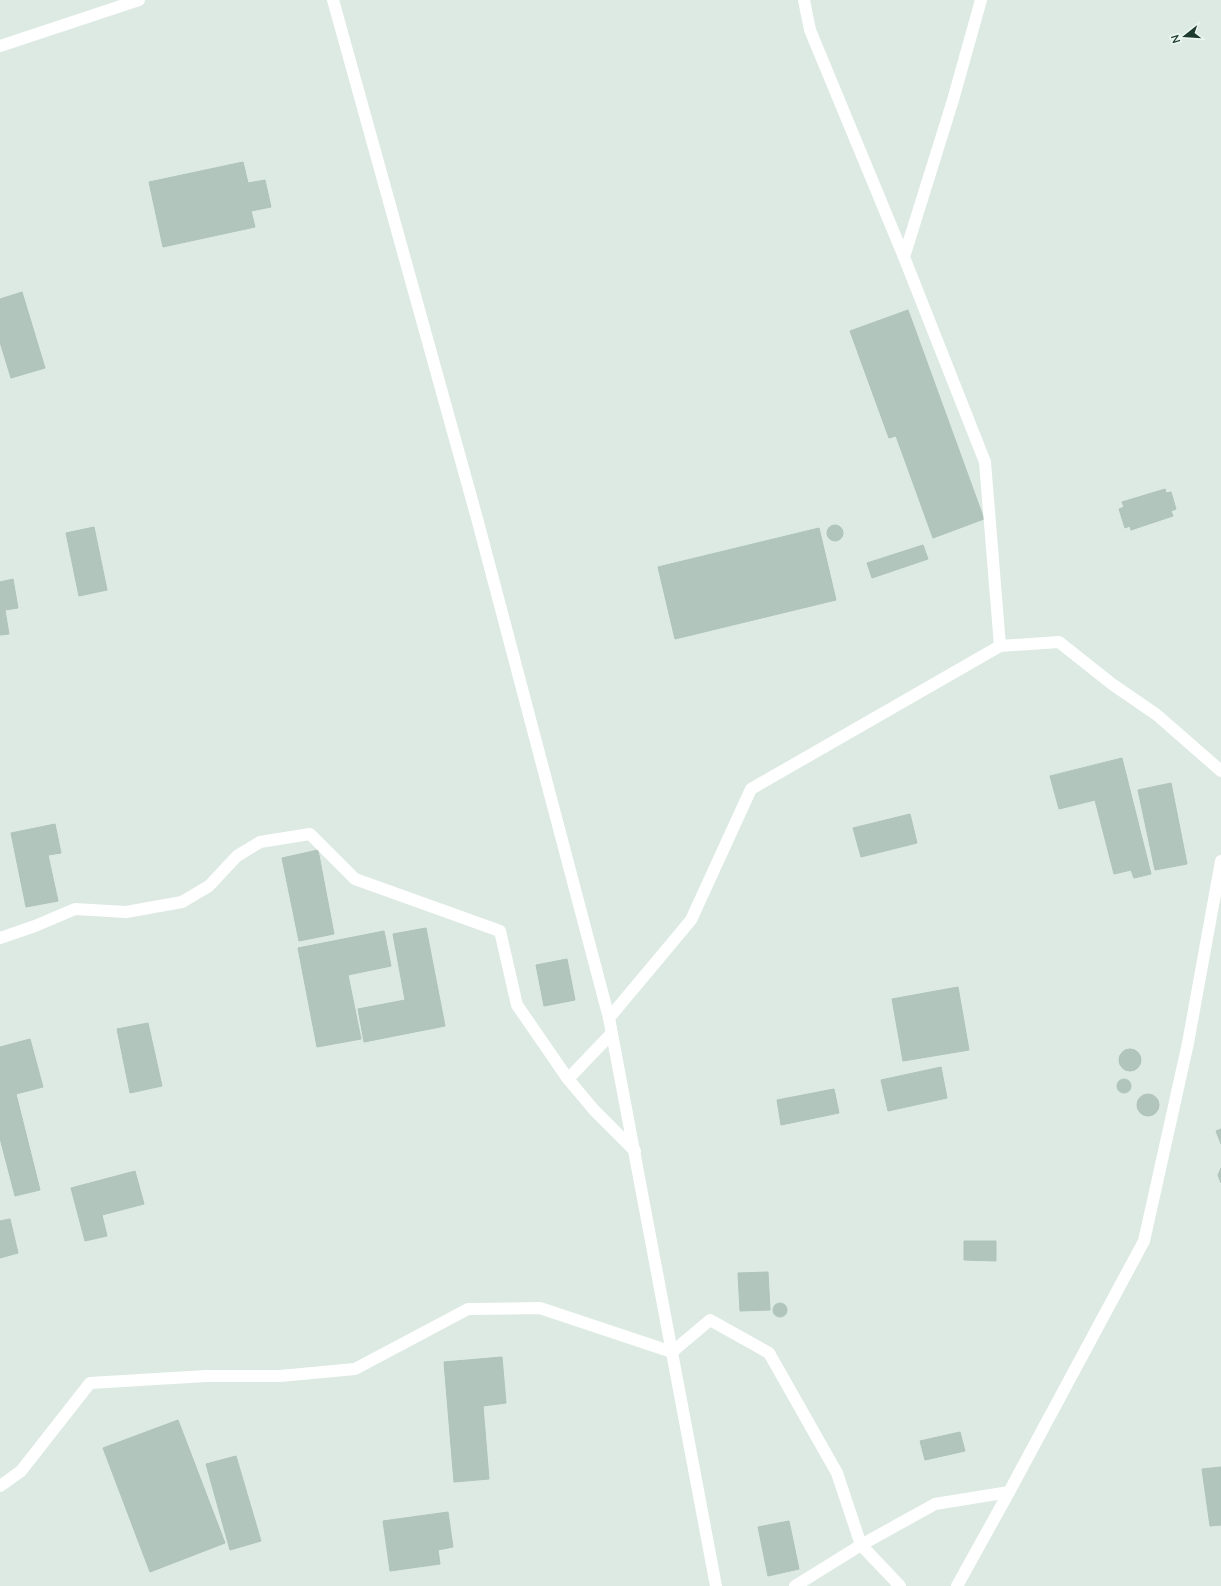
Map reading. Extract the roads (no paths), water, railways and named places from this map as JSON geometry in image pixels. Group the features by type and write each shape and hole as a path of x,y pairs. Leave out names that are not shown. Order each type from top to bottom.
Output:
{"street":[{"path":"0,46 139,0"},
{"path":"333,0 478,522 609,1018 716,1586"},
{"path":"804,0 810,30 904,257 985,462 1000,646"},
{"path":"904,257 953,100 981,0"},
{"path":"609,1018 691,920 751,789 1000,646 1059,642 1112,684 1157,715 1221,772"},
{"path":"0,938 35,926 75,909 126,912 182,902 209,886 237,856 260,842 310,834 355,879 500,931 517,1005 568,1080 594,1110 635,1151"},
{"path":"957,1586 1144,1241 1188,1043 1221,861"},
{"path":"568,1080 612,1033"},
{"path":"0,1486 21,1471 90,1383 206,1376 280,1376 355,1368 468,1309 540,1308 672,1352"},
{"path":"672,1352 710,1320 769,1354 837,1473 861,1545 900,1586"},
{"path":"795,1586 861,1545 935,1504 1009,1492"}]}
